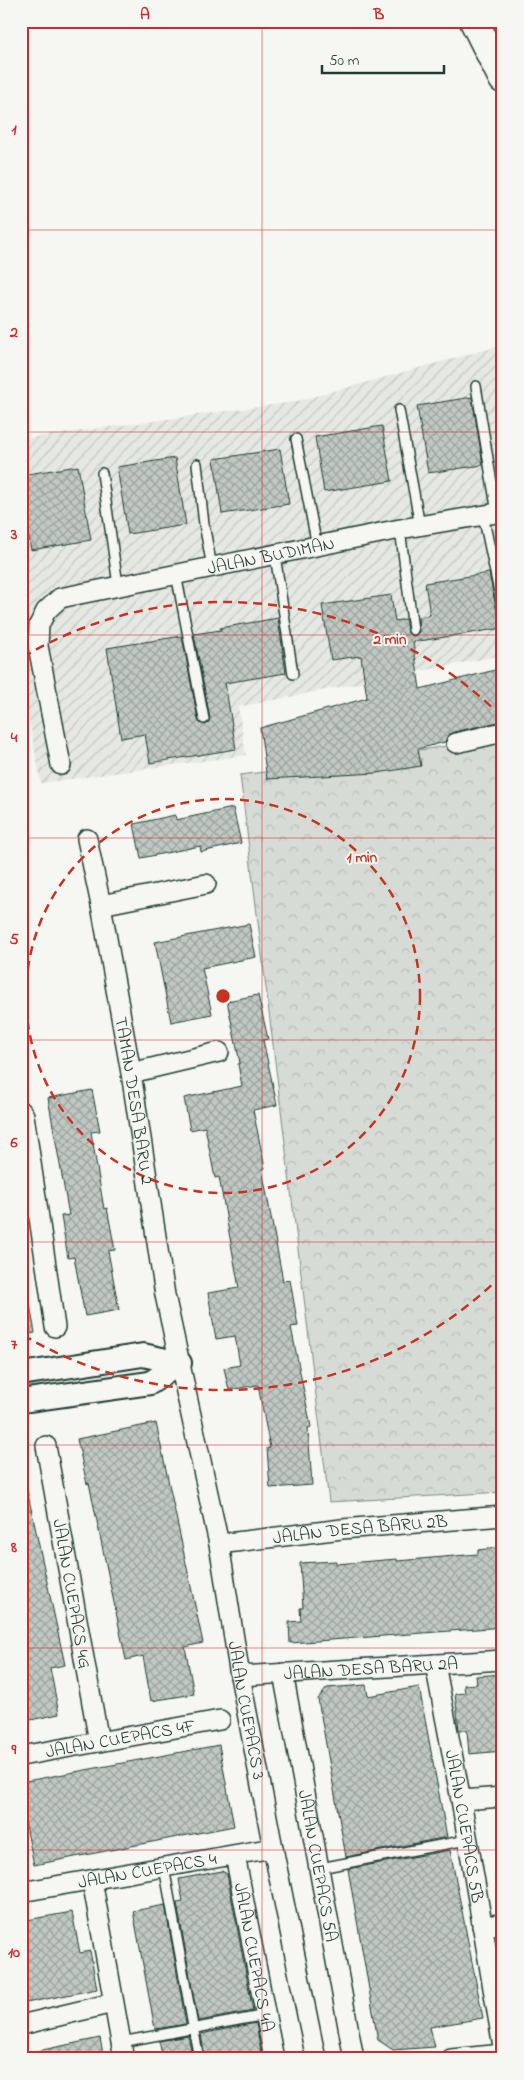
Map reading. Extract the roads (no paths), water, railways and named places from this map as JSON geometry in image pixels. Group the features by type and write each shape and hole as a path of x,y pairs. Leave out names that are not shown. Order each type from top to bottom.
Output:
{"highway":[{"path":"474,21 503,79"}],"street":[{"name":"JALAN BUDIMAN","path":"62,765 38,646 39,626 46,611 60,598 400,529 494,514"},
{"path":"456,743 503,732"},
{"name":"TAMAN DESA BARU 2","path":"88,839 131,1073 165,1294 180,1363"},
{"path":"101,905 206,884"},
{"path":"131,1073 219,1052"},
{"path":"21,1110 24,1115 55,1327"},
{"path":"21,1374 143,1355 180,1363"},
{"path":"21,1401 150,1383 180,1363"},
{"name":"JALAN CUEPACS 3","path":"180,1363 219,1544 240,1676 316,2059"},
{"name":"JALAN CUEPACS 4G","path":"46,1446 99,1742"},
{"name":"JALAN DESA BARU 2B","path":"219,1544 342,1529 503,1516"},
{"name":"JALAN DESA BARU 2A","path":"240,1676 503,1660"},
{"name":"JALAN CUEPACS 5B","path":"435,1664 461,1800 503,2047"},
{"name":"JALAN CUEPACS 5A","path":"283,1673 354,2059"},
{"name":"JALAN CUEPACS 4F","path":"21,1756 220,1720"},
{"path":"461,1800 503,1797"},
{"name":"JALAN CUEPACS 4","path":"21,1892 273,1848"},
{"name":"JALAN CUEPACS 4A","path":"235,1855 274,2059"},
{"path":"92,1880 122,2050"},
{"path":"482,1926 503,1924"},
{"path":"21,2026 113,2003"},
{"path":"451,2059 503,2054"}],"lane":[{"path":"476,386 494,514 503,611"},
{"path":"399,410 420,526"},
{"path":"296,439 317,546"},
{"path":"197,464 204,524 212,567"},
{"path":"102,473 118,585"},
{"path":"400,529 413,630"},
{"path":"275,555 293,674"},
{"path":"176,574 204,719"},
{"path":"320,1868 467,1840"},
{"path":"164,1867 200,2059"},
{"path":"122,2050 193,2028 266,2015"}]}
